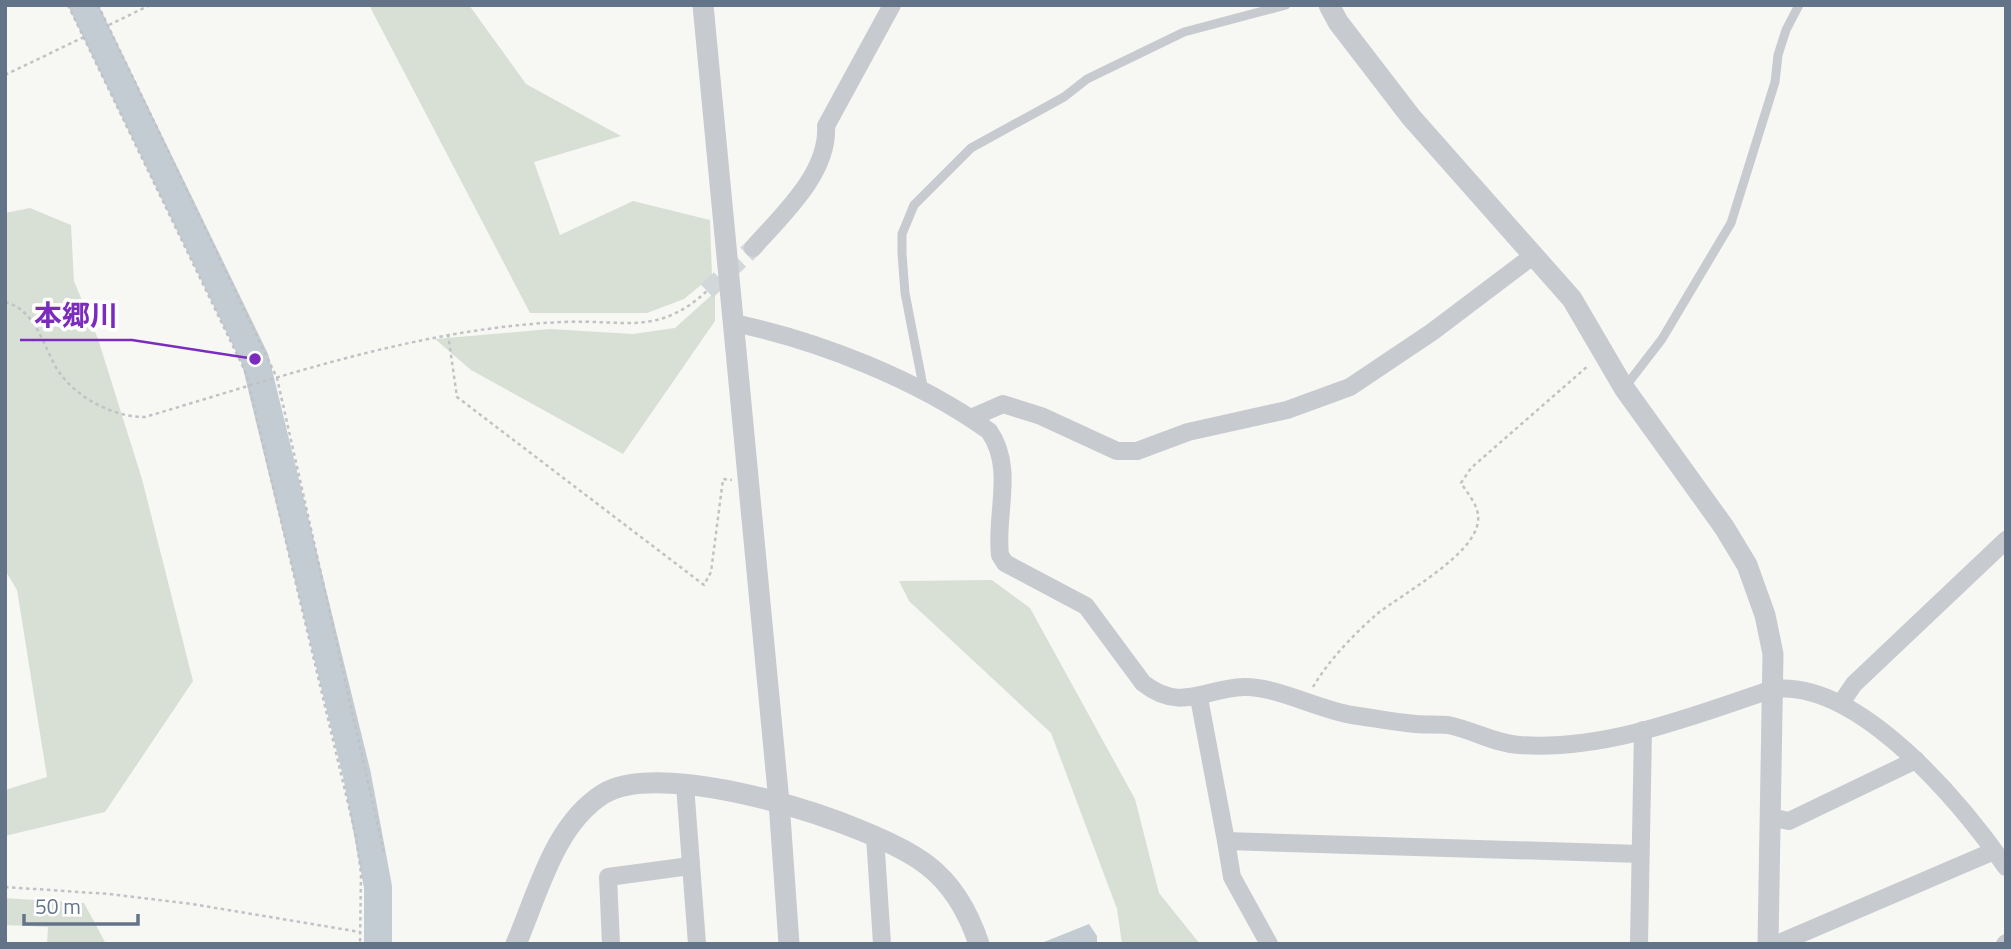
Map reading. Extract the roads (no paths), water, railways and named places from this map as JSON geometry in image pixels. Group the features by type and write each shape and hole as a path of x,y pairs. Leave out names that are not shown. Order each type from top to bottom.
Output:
{"street":[{"path":"703,5 779,802 789,944"},
{"path":"753,248 796,200 822,156 827,141 826,126 892,5"},
{"path":"1329,5 1338,22 1411,117 1572,299 1624,388 1724,527 1747,565 1765,615 1773,654 1768,944"},
{"path":"971,418 1003,404 1041,416 1117,451 1137,451 1188,432 1287,410 1350,387 1432,332 1534,256"},
{"path":"734,323 810,342 924,391 989,431 999,452 1003,469 998,541 1000,555 1005,563 1086,606 1143,683 1154,692 1168,697 1199,698 1245,687 1345,713 1418,724 1445,725 1492,741 1521,745 1564,744 1643,730 1773,689 1791,687 1815,691 1841,703 1939,780 2006,867"},
{"path":"1841,703 1854,684 2006,540"},
{"path":"1199,698 1232,877 1269,944"},
{"path":"1639,944 1643,730"},
{"path":"1770,817 1789,821 1916,761"},
{"path":"516,944 554,854 569,826 586,806 606,792 629,784 655,782 779,802 875,836 909,852 930,867 965,909 979,944"},
{"path":"685,785 697,944"},
{"path":"875,836 882,944"},
{"path":"1226,841 1640,854"},
{"path":"1777,944 1994,850"},
{"path":"611,944 608,877 690,866"}],"lane":[{"path":"924,391 905,293 902,253 904,226 914,205 971,148 1064,97 1098,73 1184,32 1286,5"},
{"path":"1624,388 1662,339 1731,223 1775,82 1778,55 1786,30 1799,5"}],"waterway":[{"path":"83,5 255,359 357,775 378,887 378,944"}],"tunnel":[{"path":"707,291 753,248"}],"place":[{"name":"本郷川","path":"255,359"}]}
